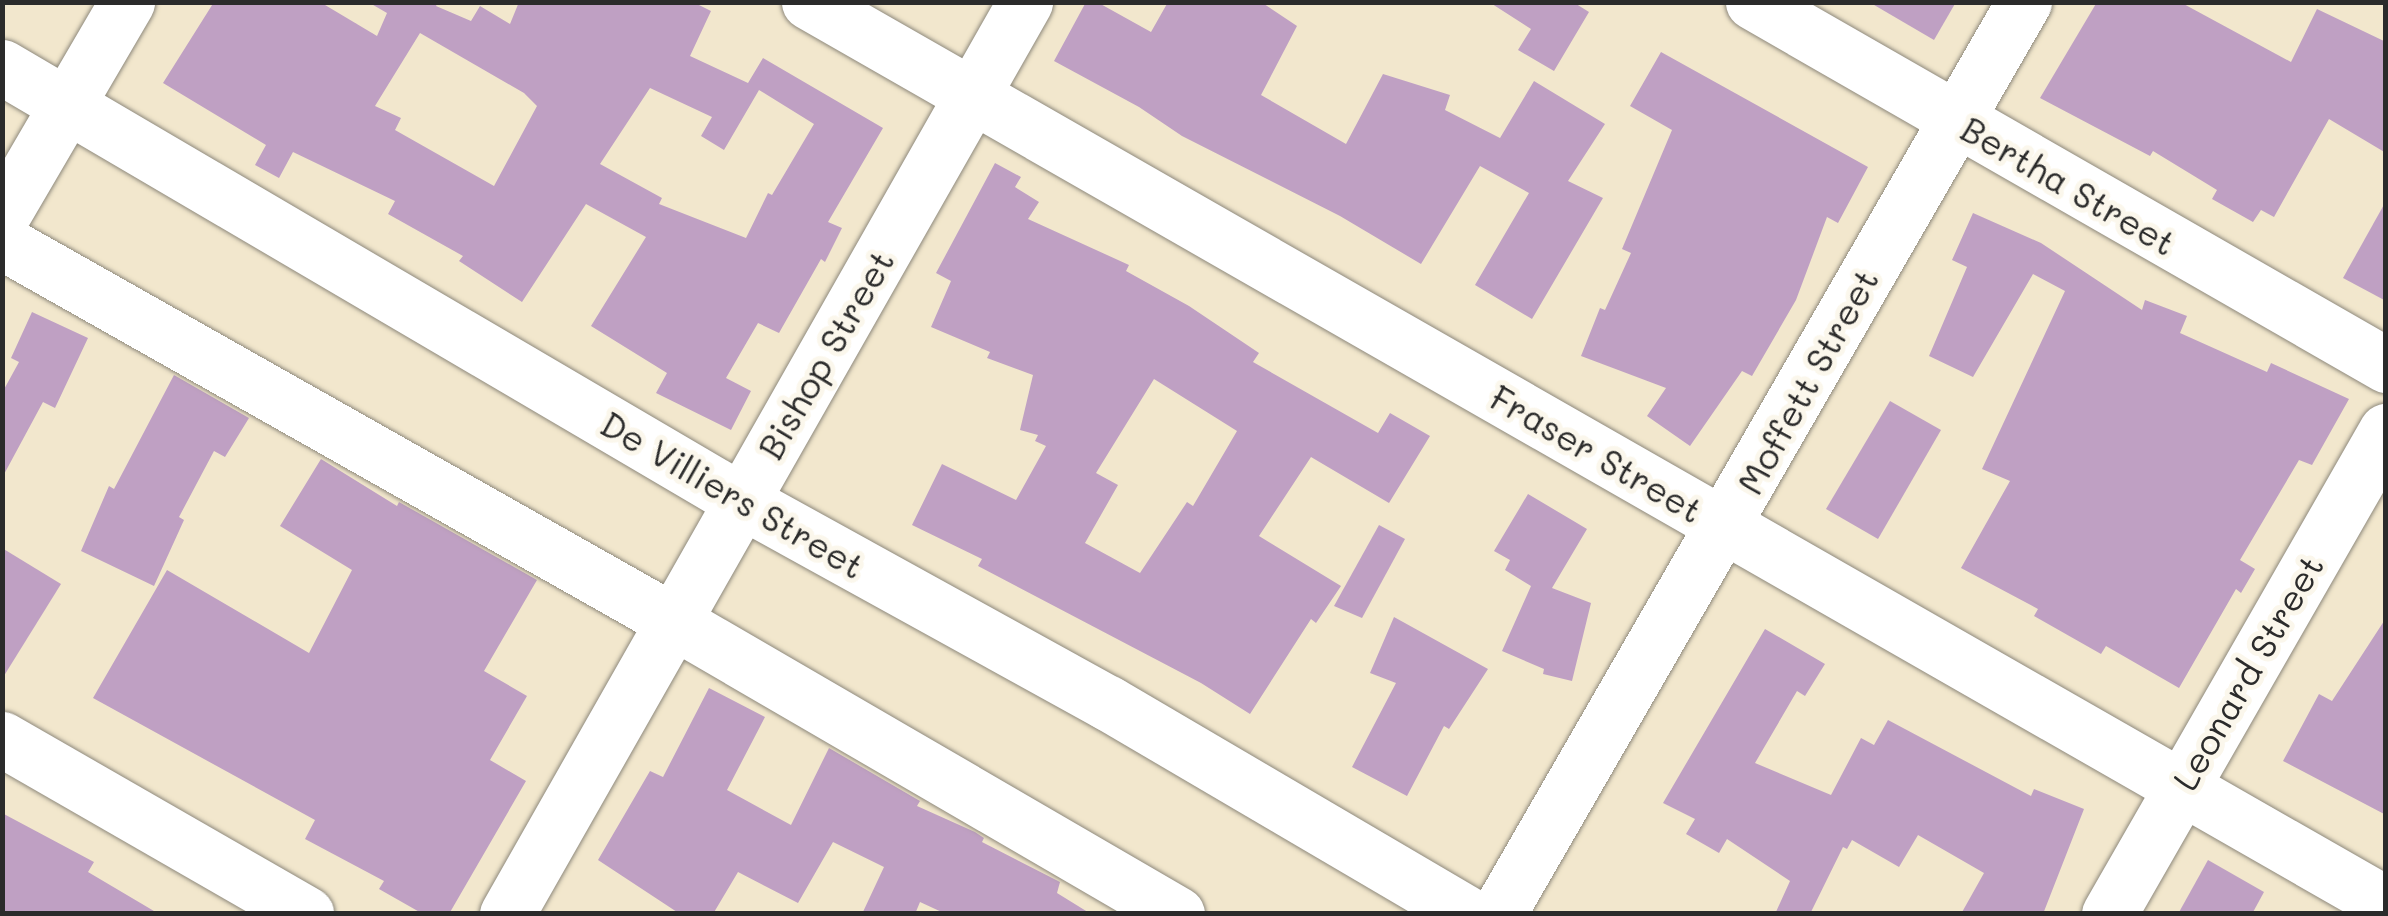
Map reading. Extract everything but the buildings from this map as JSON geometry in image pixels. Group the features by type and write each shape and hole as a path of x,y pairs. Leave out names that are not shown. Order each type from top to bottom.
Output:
{"street":[{"path":"2,216 127,2"},
{"name":"Fraser Street","path":"809,2 2386,904"},
{"name":"Bishop Street","path":"507,914 1025,2"},
{"name":"Bertha Street","path":"1753,2 2386,365"},
{"name":"Moffett Street","path":"1498,914 1726,526 2024,2"},
{"name":"De Villiers Street","path":"2,67 740,500 1108,703 1467,914"},
{"path":"2,242 673,621 1178,914"},
{"name":"Leonard Street","path":"2109,914 2386,431"},
{"path":"2,739 306,914"}]}
